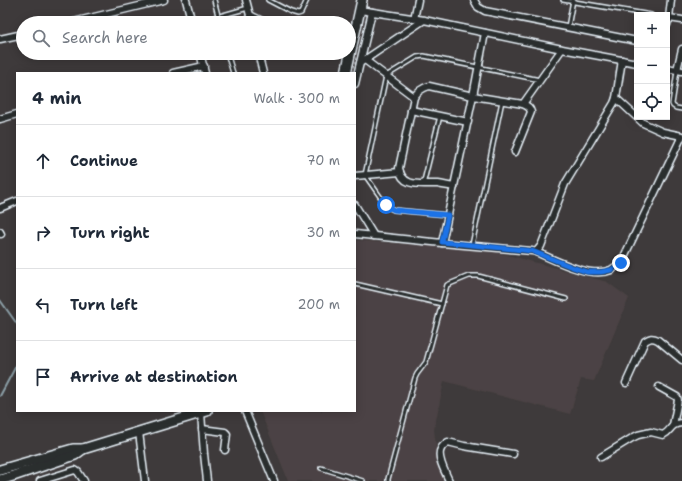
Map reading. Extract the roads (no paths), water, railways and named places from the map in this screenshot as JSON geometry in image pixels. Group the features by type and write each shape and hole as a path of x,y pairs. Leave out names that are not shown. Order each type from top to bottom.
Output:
{"street":[{"path":"98,16 164,0"},
{"path":"186,0 190,16"},
{"path":"246,0 250,16"},
{"path":"356,28 362,0"},
{"path":"414,19 418,0"},
{"path":"474,0 478,8 485,11 634,40"},
{"path":"669,12 671,0"},
{"path":"360,10 424,20 634,62"},
{"path":"249,11 256,16"},
{"path":"356,81 362,61 372,12"},
{"path":"670,18 682,20"},
{"path":"362,61 424,20"},
{"path":"442,242 468,122 485,33"},
{"path":"0,39 16,36"},
{"path":"523,104 562,49"},
{"path":"670,68 680,70 682,49"},
{"path":"183,72 204,70 202,60"},
{"path":"260,60 263,72"},
{"path":"346,72 349,60"},
{"path":"536,252 541,246 568,178 611,110 616,98 622,60"},
{"path":"362,61 414,96"},
{"path":"454,187 439,184 412,184 402,176 400,172 399,168 414,96 423,88 429,86 473,96 523,104 528,107 531,112 515,152"},
{"path":"356,234 536,252 587,272 611,270 621,263 682,136 663,132 643,123 616,98"},
{"path":"411,110 468,122"},
{"path":"0,119 16,114"},
{"path":"356,176 400,172"},
{"path":"0,208 16,201"},
{"path":"356,206 374,236"},
{"path":"626,383 645,342 649,338 658,340 682,360"},
{"path":"659,387 677,397"},
{"path":"601,458 632,438 651,432 664,435 673,425 678,400 677,397 682,390"},
{"path":"0,480 73,449 83,449 204,412 202,430 207,481"},
{"path":"245,412 274,481"},
{"path":"673,425 682,423"},
{"path":"202,430 225,432 227,434 225,450"},
{"path":"138,432 145,481"},
{"path":"449,481 439,454 440,450 448,442 513,454"},
{"path":"0,470 13,475"},
{"path":"40,481 75,470 84,481"}],"lane":[{"path":"214,0 218,16"},
{"path":"268,0 298,14 301,13 307,0"},
{"path":"563,0 634,12"},
{"path":"568,27 573,1"},
{"path":"223,16 249,11"},
{"path":"448,215 394,210 386,205 365,175 386,76 417,57 424,56 540,80"},
{"path":"229,60 233,72"},
{"path":"680,70 672,104 676,108 682,109"},
{"path":"472,245 502,101"},
{"path":"423,185 440,116"},
{"path":"387,480 415,378 426,362 447,285 469,276 478,276 566,299"},
{"path":"356,284 442,304"},
{"path":"321,468 363,481"}],"waterway":[{"path":"0,300 16,323"},
{"path":"0,396 16,366"}]}
